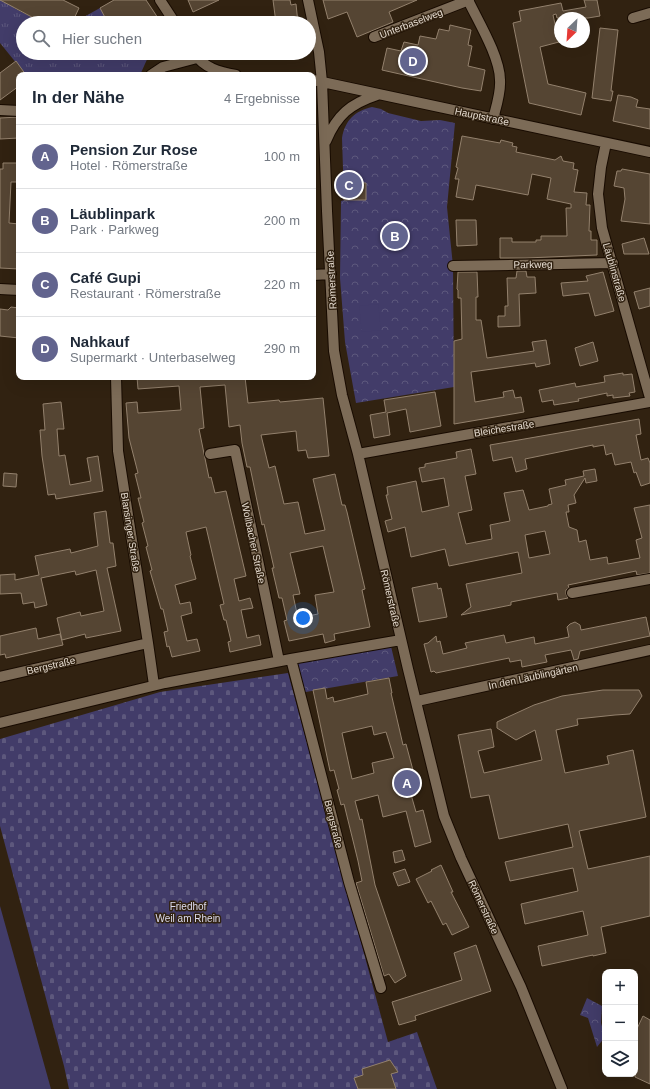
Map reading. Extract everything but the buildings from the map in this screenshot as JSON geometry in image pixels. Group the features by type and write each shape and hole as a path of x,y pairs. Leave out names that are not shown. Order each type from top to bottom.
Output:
{"street":[{"path":"160,0 170,16"},
{"name":"Römerstraße","path":"308,0 311,16"},
{"path":"468,0 485,34 499,69 501,80 493,119"},
{"name":"Unterbaselweg","path":"374,37 468,0"},
{"path":"633,18 650,13"},
{"name":"Römerstraße","path":"316,38 319,52 317,82 324,145 334,351 342,395 358,454 444,816 461,858 521,987 562,1089"},
{"path":"156,72 163,67 184,60"},
{"path":"200,60 209,68 219,72"},
{"name":"Hauptstraße","path":"317,82 533,126 650,152"},
{"path":"324,145 339,117 363,100 378,95"},
{"path":"0,110 16,111"},
{"name":"Läublinstraße","path":"606,143 601,167 598,194 602,228 650,398"},
{"name":"Parkweg","path":"453,266 613,263"},
{"path":"316,275 330,274"},
{"path":"0,289 16,290"},
{"name":"Blansinger Straße","path":"116,380 118,451 154,685"},
{"name":"Bleichestraße","path":"358,454 650,402"},
{"name":"Wollbacher Straße","path":"210,454 235,450 279,661"},
{"path":"572,594 650,579"},
{"path":"0,723 154,685 279,661 401,640"},
{"name":"Bergstraße","path":"0,677 148,643"},
{"name":"In den Läublingärten","path":"417,701 650,650"},
{"name":"Bergstraße","path":"291,659 348,882 381,988"}],"green space":[{"path":"0,0 12,0 14,8 29,16 16,16 16,60 147,60 141,72 24,72 0,43"},
{"path":"100,8 104,16 86,16"},
{"path":"372,107 381,109 388,113 421,121 440,120 455,123 447,207 453,266 454,387 356,403 345,342 340,278 341,201 344,200 342,138 348,121 361,111"},
{"path":"378,304 381,330 362,332 359,306"},
{"path":"390,642 398,676 300,693 291,659"},
{"name":"Friedhof Weil am Rhein","path":"288,673 388,1042 417,1032 437,1089 69,1089 0,826 0,739 160,692"},
{"path":"0,906 51,1089 0,1089"},
{"path":"587,998 602,1006 602,1041 597,1047 588,1018 580,1015"}],"place":[{"name":"Nahkauf","path":"413,61"},
{"name":"Café Gupi","path":"349,185"},
{"name":"Läublinpark","path":"395,236"},
{"name":"Pension Zur Rose","path":"407,783"}]}
